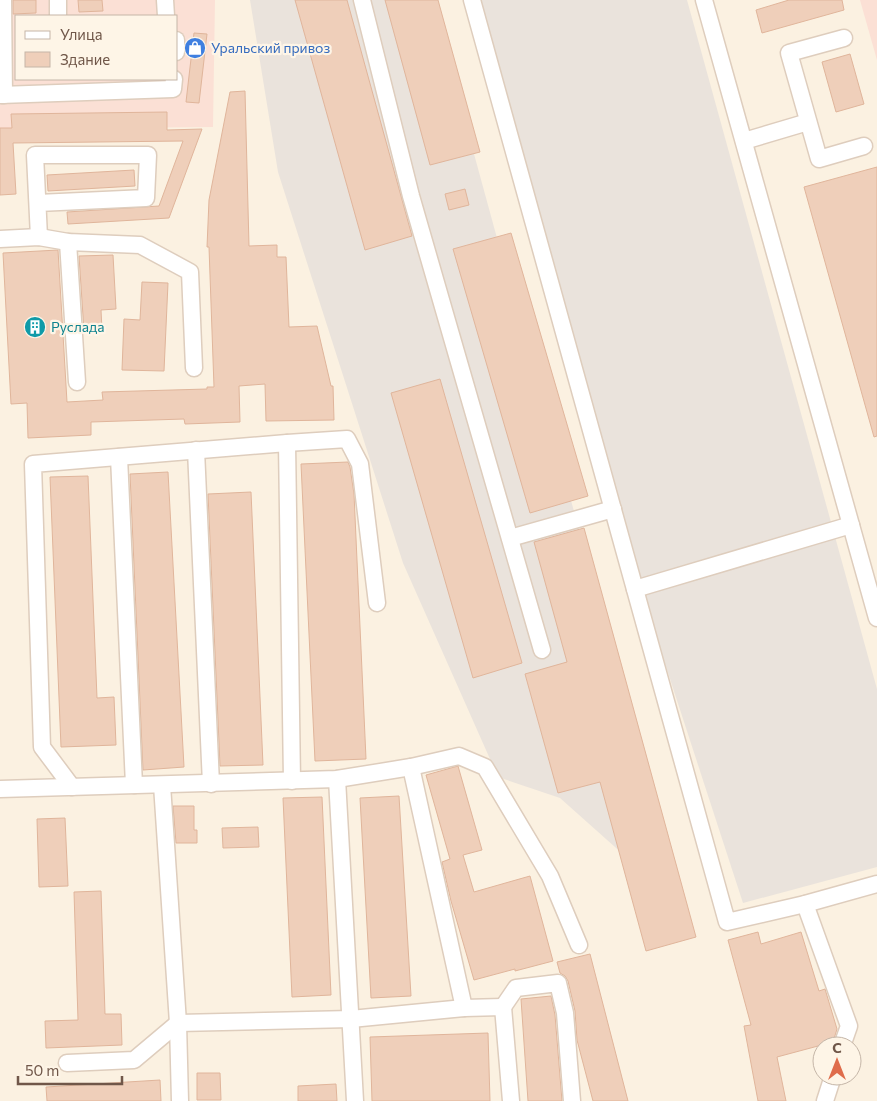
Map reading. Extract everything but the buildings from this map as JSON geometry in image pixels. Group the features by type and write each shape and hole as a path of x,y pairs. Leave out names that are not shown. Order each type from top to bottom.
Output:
{"lane":[{"path":"2,0 10,26 2,96 173,89 174,80"},
{"path":"58,0 58,15"},
{"path":"164,0 166,15"},
{"path":"362,0 411,196 542,650"},
{"path":"472,0 727,922 877,884"},
{"path":"704,0 877,618"},
{"path":"844,38 789,53 818,159 864,146"},
{"path":"744,141 808,122"},
{"path":"38,203 146,198 148,155 35,155 39,237"},
{"path":"0,239 39,237 68,242 140,245 190,272 194,368"},
{"path":"68,242 76,382"},
{"path":"72,787 42,748 34,464 347,439 360,464 377,603"},
{"path":"287,443 292,782"},
{"path":"196,450 211,784"},
{"path":"119,457 134,785"},
{"path":"510,538 613,509"},
{"path":"635,589 851,525"},
{"path":"0,789 292,782 337,779 411,767 459,756 485,767 550,876 579,945"},
{"path":"411,767 464,1008"},
{"path":"337,779 355,1101"},
{"path":"162,785 178,1023 180,1101"},
{"path":"804,904 848,1026 845,1036"},
{"path":"511,1101 503,1007 516,988 558,983 565,1013 572,1101"},
{"path":"67,1063 134,1060 178,1023 351,1019 464,1008 503,1007"},
{"path":"824,1101 829,1086"}],"shaded area":[{"name":"Уральский привоз","path":"0,0 215,0 213,127 0,129"},
{"path":"250,0 432,0 521,326 689,913 560,798 498,777 403,563 278,172"},
{"path":"465,0 687,0 877,689 877,867 743,903 571,375"},
{"path":"860,0 877,0 877,60"}],"place":[{"name":"Уральский привоз","path":"195,48"},
{"name":"Руслада","path":"35,327"}]}
